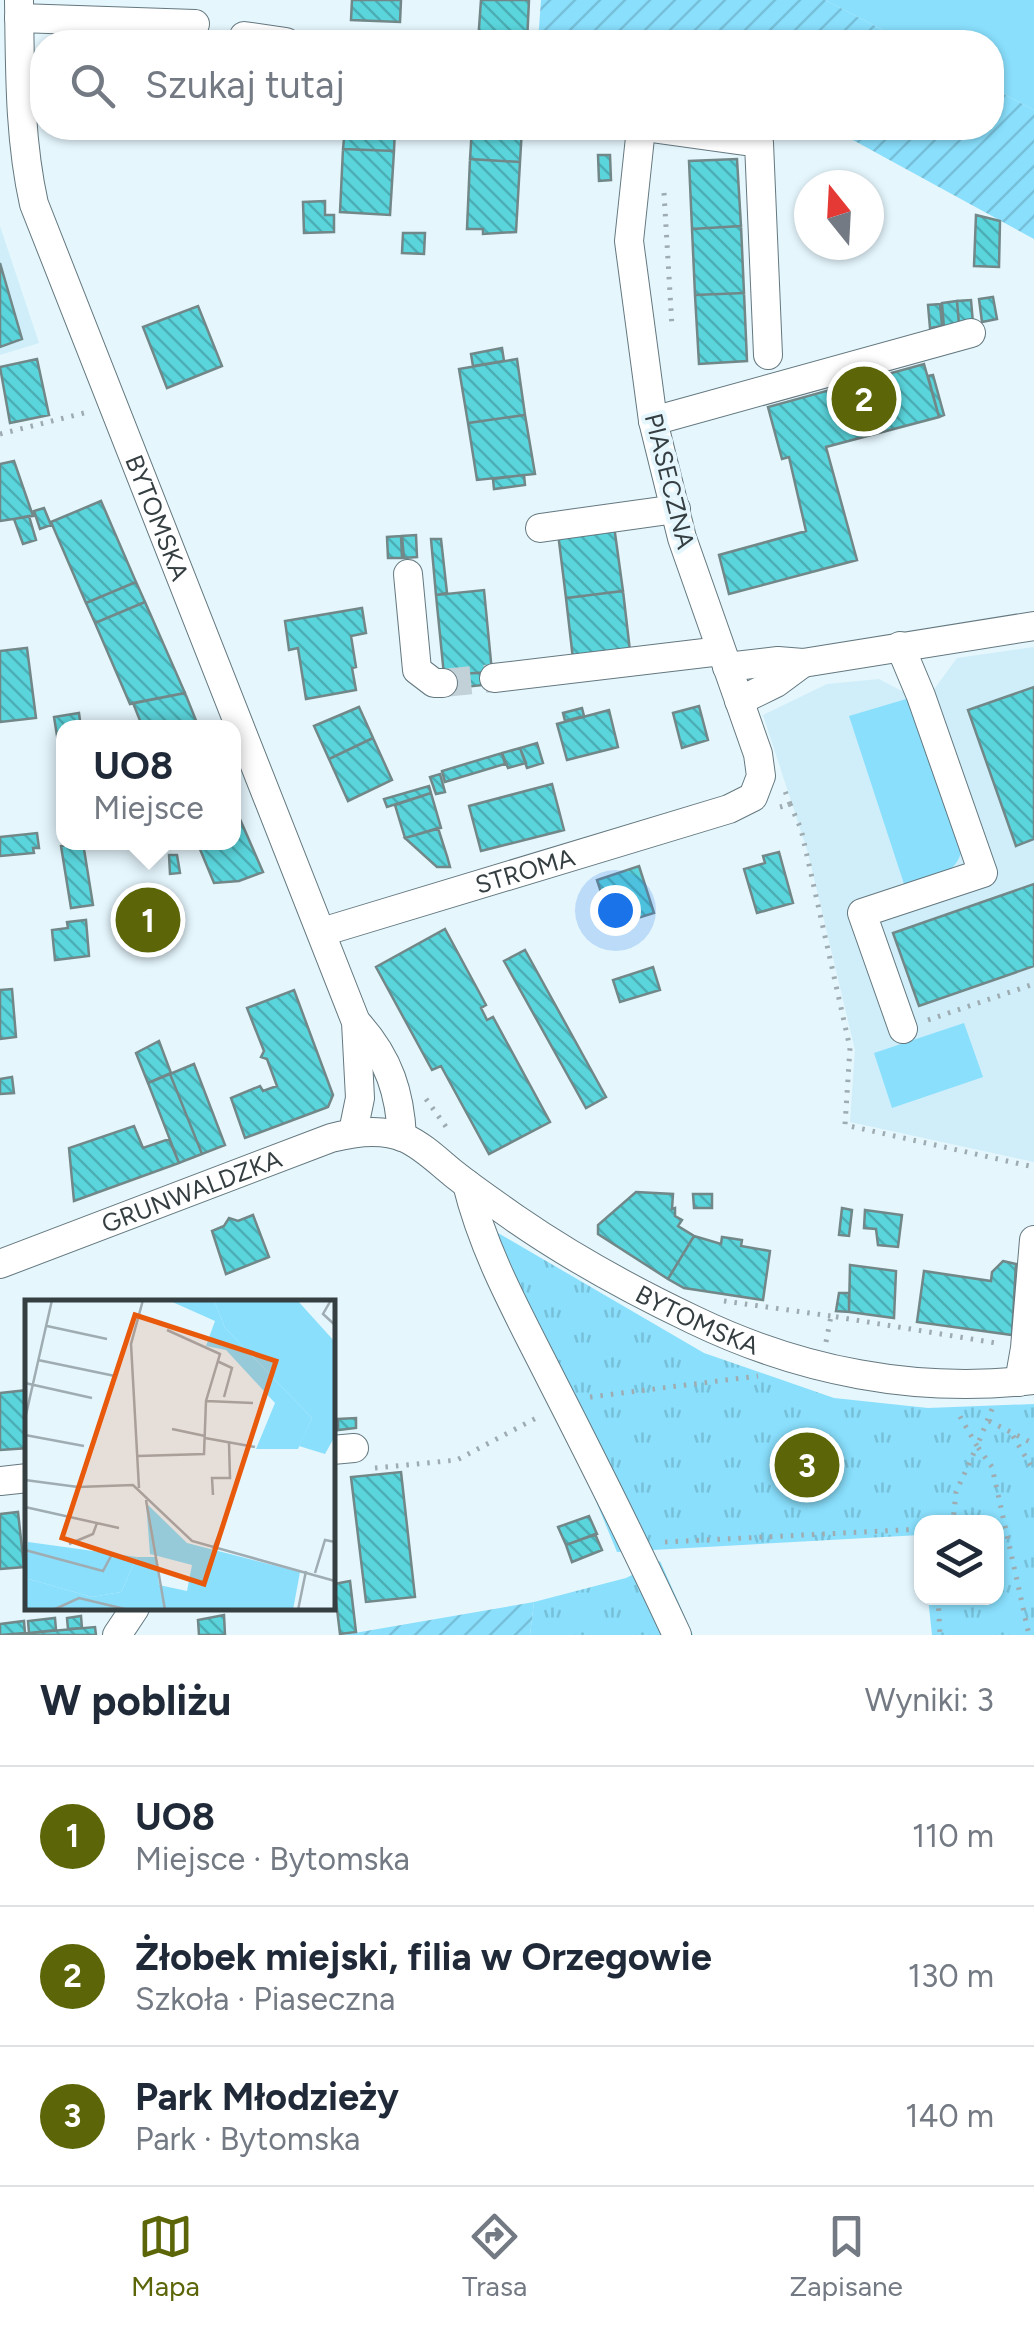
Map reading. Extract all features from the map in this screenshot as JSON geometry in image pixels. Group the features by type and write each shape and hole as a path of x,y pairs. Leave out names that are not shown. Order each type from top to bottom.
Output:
{"street":[{"path":"19,9 195,24"},
{"name":"BYTOMSKA","path":"19,9 19,86 34,204 238,720"},
{"name":"PIASECZNA","path":"640,140 629,241 653,421 682,538 758,754 761,776 753,797 729,809"},
{"path":"744,140 759,142 768,355"},
{"path":"653,421 971,332"},
{"path":"540,528 676,509"},
{"path":"408,574 417,670 434,684 443,684"},
{"path":"494,678 724,659 803,664 1034,626"},
{"path":"900,646 983,873 862,913 902,1028"},
{"path":"739,701 803,664"},
{"name":"BYTOMSKA","path":"241,727 356,1022 360,1098 353,1132"},
{"name":"STROMA","path":"322,932 729,809"},
{"name":"BYTOMSKA","path":"356,1022 372,1040 393,1076 400,1101 394,1135 570,1253 693,1320 821,1368 915,1382 1026,1381"},
{"name":"GRUNWALDZKA","path":"0,1264 242,1170 353,1132 394,1135"},
{"path":"467,1184 476,1220 507,1292 677,1635"},
{"path":"1026,1381 1034,1240"},
{"path":"0,1481 25,1478"},
{"path":"117,1635 133,1610"}],"path":[{"path":"664,188 672,339"},
{"path":"0,434 90,411"},
{"path":"790,804 800,829 850,1048 845,1125 1034,1167"},
{"path":"902,1028 1034,984"},
{"path":"393,1076 407,1072 458,1145"},
{"path":"713,1300 1026,1348"},
{"path":"821,1368 831,1316"},
{"path":"407,1467 457,1460 597,1394 762,1376"},
{"path":"951,1402 992,1467 1029,1635"},
{"path":"954,1515 956,1492 994,1402"},
{"path":"989,1421 1034,1444"},
{"path":"1012,1433 1034,1471"},
{"path":"635,1544 914,1528"},
{"path":"938,1605 940,1635"}],"shaded area":[{"path":"0,226 39,343 0,355"},
{"path":"1034,647 1034,1162 850,1122 855,1050 808,853 763,715 827,684 879,679 913,697 921,696 935,688 957,658"}],"green space":[{"path":"541,0 825,0 883,30 630,30 539,30"},
{"path":"825,0 1034,0 1034,110 1004,94 1004,30 883,30"},
{"path":"1004,94 1034,110 1034,239 853,140 1004,140"},
{"path":"913,697 963,843 951,869 906,890 849,716"},
{"path":"964,1023 983,1077 892,1108 874,1053"},
{"path":"481,1223 704,1353 834,1398 928,1408 1034,1404 1034,1635 932,1635 929,1605 1004,1605 1004,1515 914,1515 914,1535 617,1552"},
{"path":"660,1561 693,1635 530,1635 534,1602 626,1578"},
{"path":"534,1602 530,1635 343,1635"}],"building":[{"path":"352,0 401,0 400,22 351,20"},
{"path":"481,0 529,0 528,30 479,30"},
{"path":"344,140 394,140 394,151 343,149"},
{"path":"471,140 521,140 520,162 470,159"},
{"path":"343,149 394,151 390,215 340,212"},
{"path":"598,155 610,155 611,180 599,181"},
{"path":"470,159 520,162 516,232 483,234 483,229 467,229"},
{"path":"737,159 741,226 692,229 689,161"},
{"path":"325,201 325,215 334,215 334,232 304,233 303,202"},
{"path":"976,215 1000,221 999,267 974,266"},
{"path":"741,226 744,293 695,295 692,229"},
{"path":"403,233 425,233 424,254 402,253"},
{"path":"0,263 22,339 0,347"},
{"path":"744,293 747,361 699,364 695,295"},
{"path":"993,297 997,319 982,322 979,299"},
{"path":"971,300 973,323 959,324 957,301"},
{"path":"957,301 959,326 944,328 942,303"},
{"path":"940,304 942,326 930,328 928,305"},
{"path":"198,306 222,366 167,388 143,327"},
{"path":"502,348 504,361 473,366 471,354"},
{"path":"37,359 49,415 10,423 0,367"},
{"path":"517,359 525,415 468,423 459,369"},
{"path":"924,364 939,417 826,447 857,560 729,594 719,555 806,531 789,457 782,459 768,407"},
{"path":"933,375 944,415 939,417 928,376"},
{"path":"525,415 535,474 477,480 468,423"},
{"path":"14,461 33,516 0,521 0,464"},
{"path":"524,475 525,485 494,489 493,479"},
{"path":"101,501 136,582 86,603 51,522"},
{"path":"44,508 51,525 40,529 34,511"},
{"path":"29,516 36,540 23,544 14,519"},
{"path":"614,526 623,591 566,598 558,533"},
{"path":"416,535 417,557 404,558 402,536"},
{"path":"401,536 402,558 388,558 387,537"},
{"path":"431,539 441,539 447,593 436,595"},
{"path":"136,582 145,602 95,623 86,603"},
{"path":"484,590 492,672 444,675 436,595"},
{"path":"623,591 630,651 573,659 566,598"},
{"path":"145,602 185,693 130,704 95,623"},
{"path":"362,608 366,633 351,636 356,690 306,699 298,648 289,650 285,621"},
{"path":"27,648 36,718 0,722 0,651"},
{"path":"492,672 493,684 446,689 444,675"},
{"path":"1034,687 1034,839 1016,846 968,710"},
{"path":"185,693 196,720 140,720 133,703"},
{"path":"699,706 708,740 682,748 673,713"},
{"path":"359,707 373,738 329,759 314,726"},
{"path":"582,708 584,716 565,721 563,713"},
{"path":"609,710 618,747 567,760 557,724"},
{"path":"79,713 80,720 56,720 56,729 54,717"},
{"path":"373,738 392,780 348,801 329,759"},
{"path":"537,743 543,763 527,768 520,748"},
{"path":"520,748 526,763 508,768 502,753"},
{"path":"502,753 505,764 445,782 442,771"},
{"path":"440,774 445,792 436,794 430,777"},
{"path":"552,784 564,830 481,851 469,806"},
{"path":"429,786 431,793 387,807 384,799"},
{"path":"431,793 441,828 405,838 395,805"},
{"path":"241,821 263,872 239,881 214,883 200,850 241,850"},
{"path":"438,828 450,867 437,867 405,838"},
{"path":"37,833 39,848 33,848 34,853 0,856 0,837"},
{"path":"62,850 84,850 93,905 71,908"},
{"path":"779,852 793,903 757,913 744,869 765,863 763,856"},
{"path":"169,855 177,855 180,873 170,874"},
{"path":"639,866 654,913 612,926 597,880"},
{"path":"1034,884 1034,966 919,1006 893,933"},
{"path":"156,906 162,929 140,935 134,911"},
{"path":"86,920 89,956 55,960 52,930 68,928 67,922"},
{"path":"445,929 486,1005 481,1008 487,1020 493,1017 550,1122 489,1154 441,1066 432,1070 376,967"},
{"path":"525,950 606,1097 586,1108 504,961"},
{"path":"653,967 660,990 620,1002 613,980"},
{"path":"12,989 16,1037 0,1039 0,990"},
{"path":"294,990 333,1095 328,1107 245,1138 231,1098 260,1086 263,1091 277,1086 267,1059 261,1057 264,1051 247,1008"},
{"path":"159,1041 171,1073 148,1083 136,1053"},
{"path":"194,1064 225,1145 202,1154 170,1074"},
{"path":"170,1074 202,1154 179,1163 148,1083"},
{"path":"12,1077 14,1093 0,1094 0,1079"},
{"path":"134,1126 143,1148 169,1139 179,1163 74,1201 69,1148"},
{"path":"636,1192 673,1194 672,1209 682,1220 678,1226 694,1236 668,1279 598,1234 598,1225"},
{"path":"693,1194 712,1194 712,1208 694,1208"},
{"path":"842,1208 852,1210 849,1236 839,1235"},
{"path":"865,1210 902,1215 898,1247 878,1245 876,1229 864,1228"},
{"path":"253,1215 269,1257 226,1274 212,1231 224,1226 229,1218 238,1221"},
{"path":"694,1236 721,1244 722,1237 742,1240 741,1246 770,1251 763,1300 684,1288 668,1279"},
{"path":"1003,1261 1016,1264 1012,1335 917,1322 924,1271 991,1281 992,1272"},
{"path":"850,1265 896,1271 894,1318 849,1312"},
{"path":"839,1293 849,1293 849,1312 836,1311"},
{"path":"25,1390 25,1448 0,1450 0,1393"},
{"path":"356,1418 356,1428 338,1430 338,1419"},
{"path":"401,1472 415,1597 366,1602 351,1477"},
{"path":"18,1512 24,1567 0,1569 0,1514"},
{"path":"589,1516 597,1534 566,1545 558,1527"},
{"path":"595,1534 602,1550 572,1562 566,1545"},
{"path":"350,1581 356,1632 340,1634 335,1584"},
{"path":"224,1615 225,1635 199,1635 198,1620"},
{"path":"81,1616 82,1628 68,1629 67,1618"},
{"path":"55,1618 56,1630 29,1633 28,1621"},
{"path":"24,1621 25,1633 0,1635 0,1624"},
{"path":"95,1627 96,1635 6,1635 29,1633"}],"tunnel":[{"path":"443,683 494,678"}],"place":[{"name":"Żłobek miejski, filia w Orzegowie","path":"864,399"},
{"name":"UO8","path":"148,920"},
{"name":"Park Młodzieży","path":"807,1465"}]}
